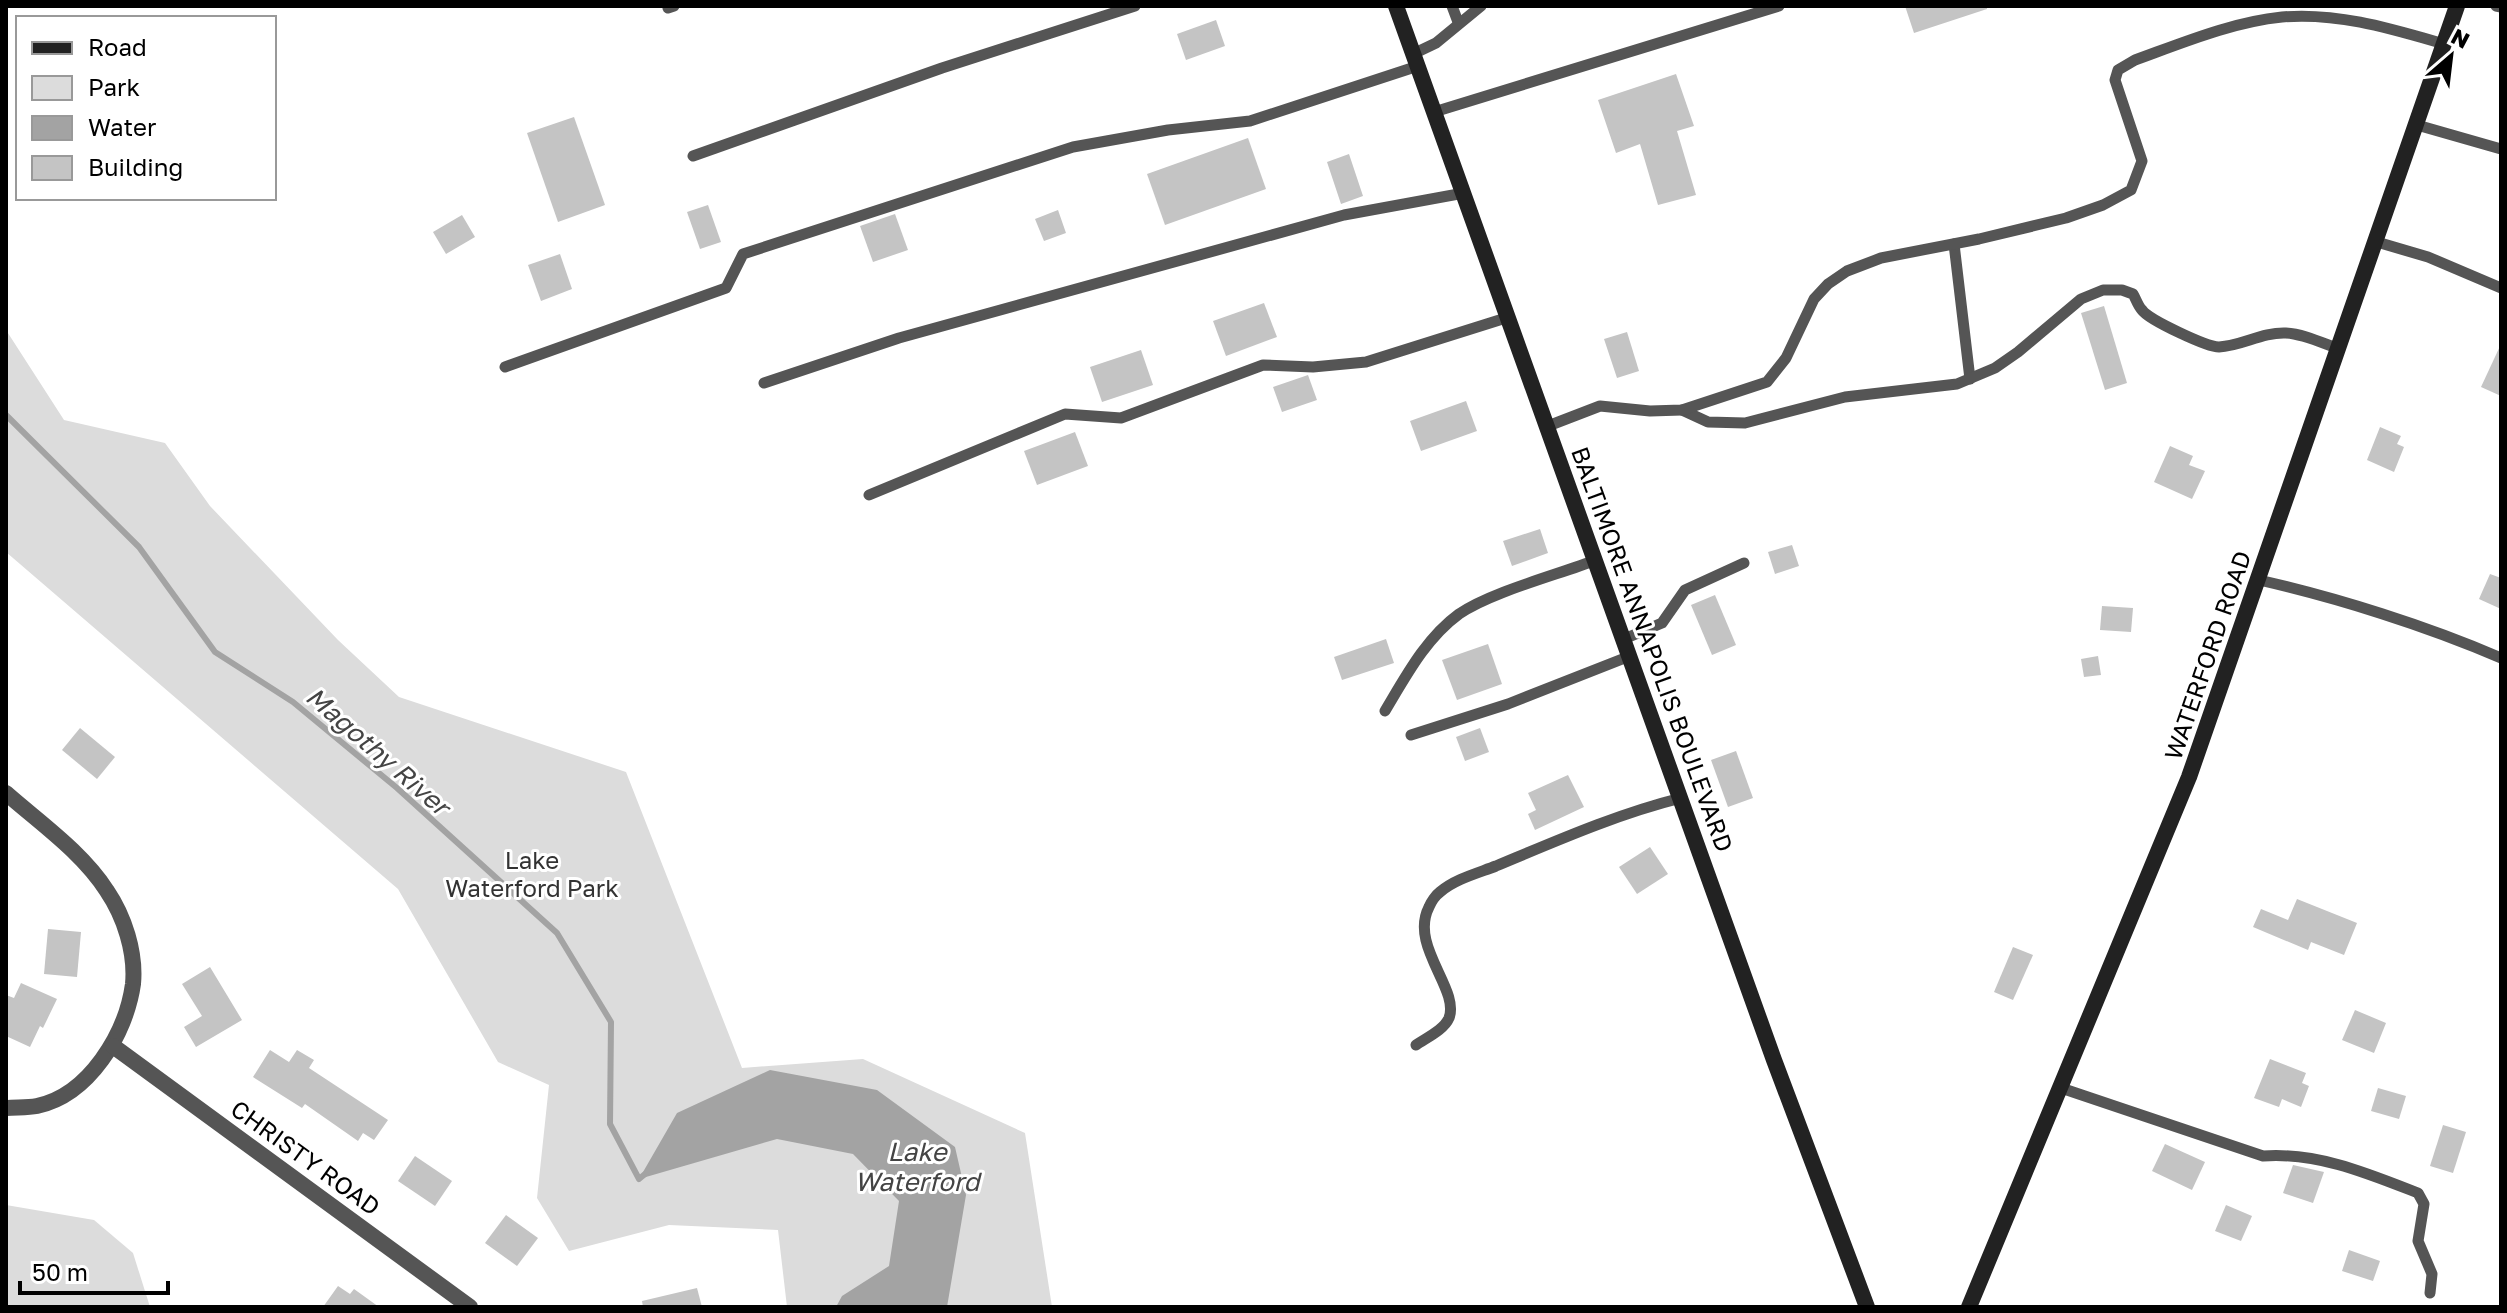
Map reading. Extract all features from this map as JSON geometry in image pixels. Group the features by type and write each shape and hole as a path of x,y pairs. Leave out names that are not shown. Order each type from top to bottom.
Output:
{"main road":[{"name":"BALTIMORE ANNAPOLIS BOULEVARD","path":"1396,6 1774,1060 1867,1307"},
{"name":"WATERFORD ROAD","path":"1969,1307 2170,828 2457,6"}],"street":[{"path":"6,793 72,850 107,890 124,922 133,982 113,1046 78,1087 37,1106 6,1108"},
{"name":"CHRISTY ROAD","path":"113,1046 470,1307"}],"lane":[{"path":"693,156 942,68 1135,6"},
{"path":"1452,6 1458,22"},
{"path":"505,367 726,288 743,254 1073,147 1168,130 1250,121 1416,60 1481,6"},
{"path":"1434,112 1779,6"},
{"path":"1548,426 1600,406 1650,411 1682,410 1767,382 1786,358 1814,299 1847,271 1881,258 2066,218 2103,205 2131,190 2142,161 2115,80 2118,70 2135,60 2257,21 2285,17 2352,20 2444,44"},
{"path":"2417,125 2501,149"},
{"path":"764,383 899,338 1344,215 1464,193"},
{"path":"2377,242 2428,257 2501,288"},
{"path":"1954,244 1970,379"},
{"path":"1682,410 1708,422 1745,423 1845,397 1957,384 1995,368 2081,299 2103,290 2122,290 2133,294 2143,312 2194,340 2216,347 2286,333 2339,349"},
{"path":"869,495 1065,414 1121,418 1263,365 1313,367 1366,362 1509,317"},
{"path":"1385,711 1418,656 1456,616 1474,605 1596,560"},
{"path":"1624,639 1662,623 1685,590 1744,563"},
{"path":"2259,580 2305,591 2463,642 2501,658"},
{"path":"1411,735 1508,704 1630,656"},
{"path":"1416,1045 1443,1027 1450,1016 1450,1004 1425,938 1423,923 1429,905 1440,892 1645,807 1681,798"},
{"path":"2061,1088 2263,1156 2291,1154 2329,1162 2418,1193 2424,1204 2418,1241 2432,1274 2430,1293"}],"green space":[{"name":"Lake Waterford Park","path":"6,330 64,420 165,443 210,506 338,640 399,697 626,772 742,1068 863,1059 1025,1133 1052,1307 787,1307 778,1230 669,1225 569,1251 537,1198 549,1085 498,1062 398,889 6,552"},
{"path":"6,1205 94,1220 133,1253 150,1307 6,1307"}],"water":[{"name":"Lake Waterford","path":"770,1070 877,1090 955,1147 966,1195 947,1307 836,1307 842,1296 889,1266 899,1201 853,1154 777,1139 639,1179 677,1113"}],"building":[{"path":"1905,6 1987,6 1987,9 1914,33"},
{"path":"1216,20 1225,46 1186,60 1177,34"},
{"path":"1676,74 1694,126 1677,131 1696,195 1658,205 1640,144 1616,153 1598,100"},
{"path":"574,117 605,205 558,222 527,133"},
{"path":"1248,138 1266,189 1165,225 1147,174"},
{"path":"1349,154 1363,196 1341,204 1327,162"},
{"path":"708,205 721,242 700,249 687,212"},
{"path":"1058,210 1066,233 1044,241 1035,219"},
{"path":"895,214 908,250 873,262 860,226"},
{"path":"462,215 475,237 446,254 433,232"},
{"path":"560,254 572,289 541,301 528,265"},
{"path":"1264,303 1277,337 1226,356 1213,321"},
{"path":"2104,306 2127,383 2105,390 2081,313"},
{"path":"1627,332 1639,371 1617,378 1604,339"},
{"path":"2501,344 2501,396 2481,387"},
{"path":"1141,350 1153,385 1102,402 1090,367"},
{"path":"1308,375 1317,400 1282,412 1273,387"},
{"path":"1466,401 1477,431 1421,451 1410,421"},
{"path":"2380,427 2401,436 2397,444 2404,447 2394,472 2367,460"},
{"path":"1075,432 1088,466 1037,485 1024,451"},
{"path":"2170,446 2193,456 2189,465 2205,471 2192,499 2154,482"},
{"path":"1540,529 1548,553 1512,566 1503,541"},
{"path":"1792,545 1799,566 1775,574 1768,552"},
{"path":"2490,574 2501,578 2501,609 2479,599"},
{"path":"1715,595 1736,645 1712,655 1691,605"},
{"path":"2102,606 2133,608 2131,632 2100,630"},
{"path":"1386,639 1394,663 1342,680 1334,657"},
{"path":"1488,644 1502,684 1457,700 1442,660"},
{"path":"2098,656 2101,675 2084,677 2081,659"},
{"path":"80,728 115,757 97,779 62,750"},
{"path":"1480,728 1489,752 1465,761 1456,737"},
{"path":"1736,751 1753,798 1728,807 1711,760"},
{"path":"1568,775 1584,807 1535,830 1528,814 1536,810 1528,793"},
{"path":"1650,847 1668,874 1637,894 1619,867"},
{"path":"2297,899 2357,923 2344,955 2311,942 2308,950 2253,927 2261,909 2288,920"},
{"path":"48,929 81,932 77,977 44,974"},
{"path":"2013,947 2033,955 2013,1000 1994,992"},
{"path":"210,967 242,1020 196,1047 184,1027 202,1016 182,984"},
{"path":"21,983 57,999 30,1047 6,1036 6,995 14,998"},
{"path":"2355,1010 2386,1023 2374,1053 2342,1040"},
{"path":"270,1050 289,1062 297,1050 314,1060 309,1068 388,1120 374,1140 363,1133 358,1141 305,1104 302,1108 253,1077"},
{"path":"2270,1059 2306,1073 2302,1083 2309,1086 2301,1107 2282,1099 2279,1107 2254,1098"},
{"path":"2378,1088 2406,1096 2399,1119 2371,1111"},
{"path":"2443,1125 2466,1132 2453,1173 2430,1166"},
{"path":"2165,1144 2205,1162 2192,1190 2152,1171"},
{"path":"415,1156 452,1181 435,1206 398,1181"},
{"path":"2293,1165 2324,1172 2313,1203 2283,1193"},
{"path":"2226,1205 2252,1216 2241,1241 2215,1231"},
{"path":"506,1215 538,1238 517,1266 485,1243"},
{"path":"2349,1250 2380,1261 2373,1281 2342,1271"},
{"path":"338,1286 350,1294 354,1289 379,1307 323,1307"},
{"path":"697,1288 702,1307 643,1307 642,1301"}],"waterway":[{"name":"Magothy River","path":"6,415 139,547 215,652 293,702 397,788 557,933 611,1022 610,1124 639,1179 645,1174"}]}
